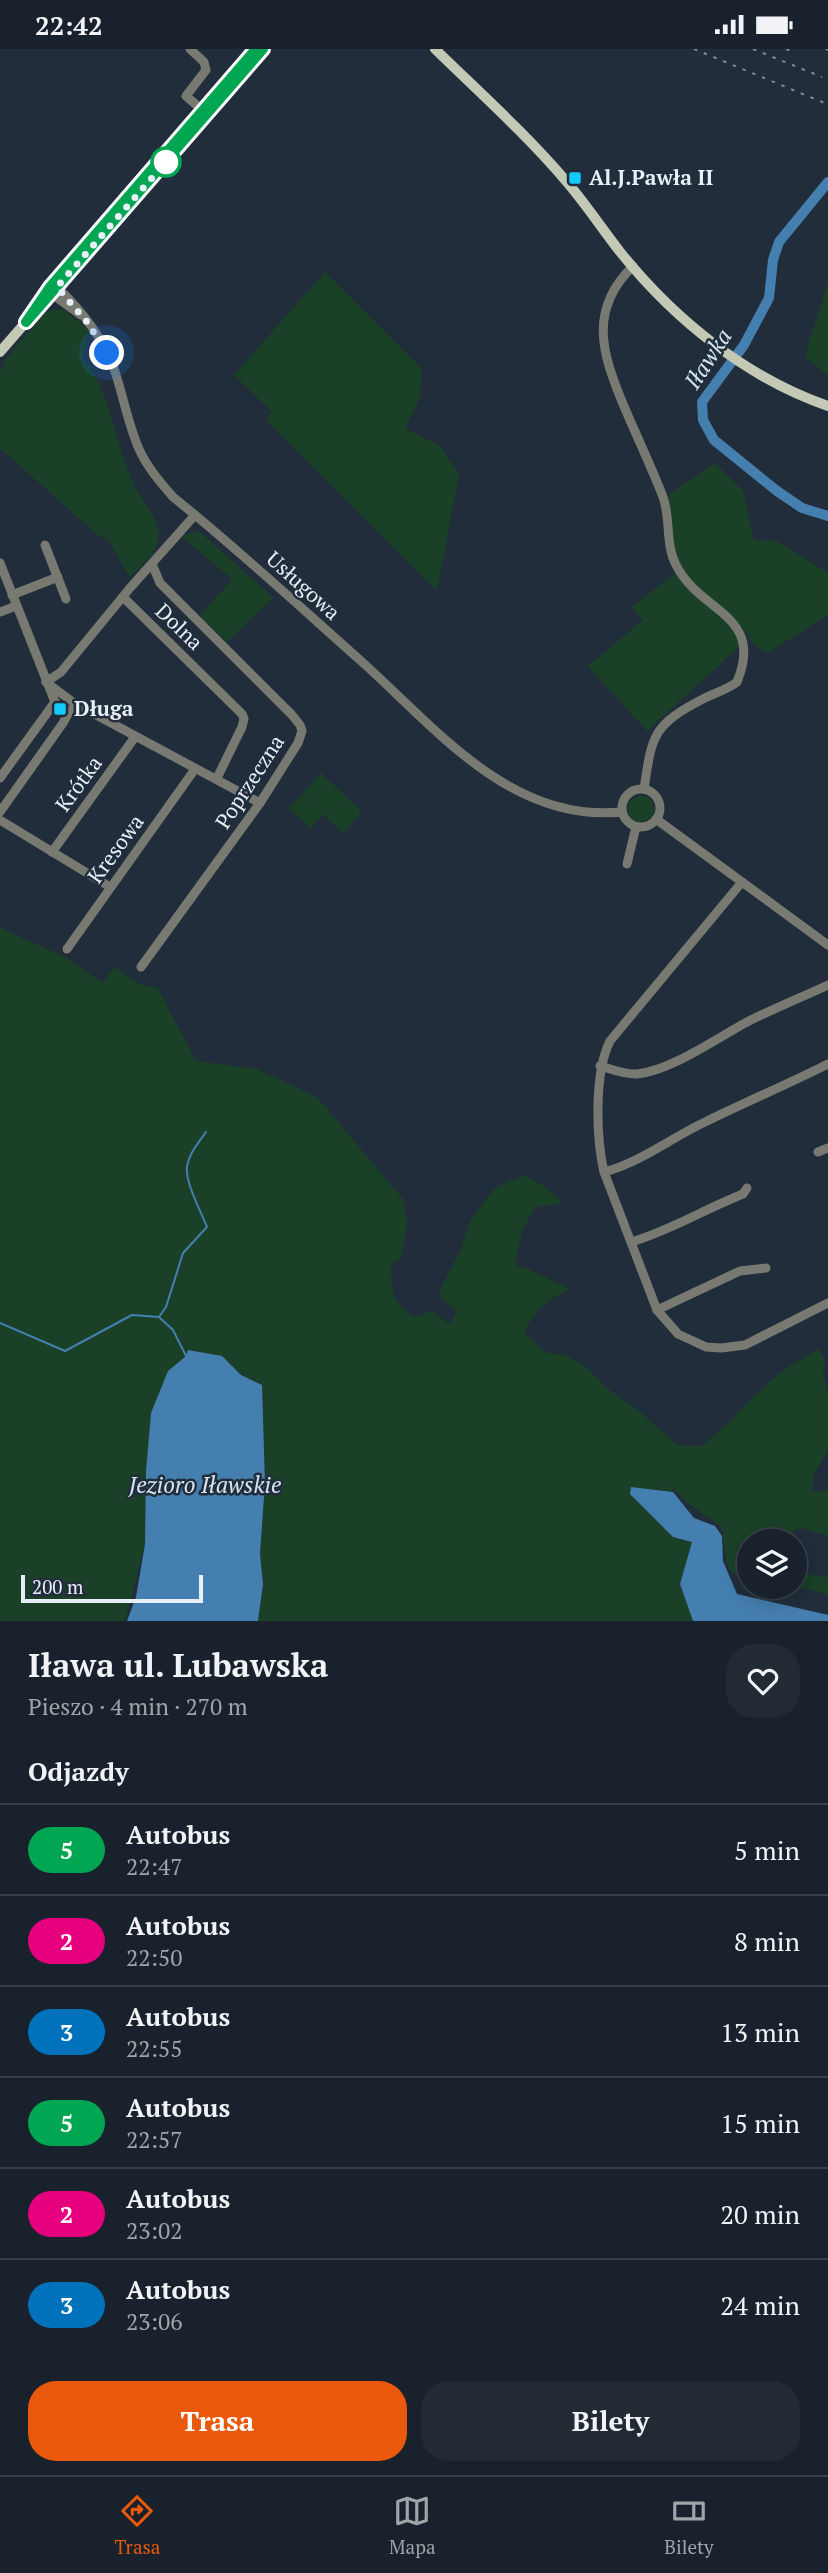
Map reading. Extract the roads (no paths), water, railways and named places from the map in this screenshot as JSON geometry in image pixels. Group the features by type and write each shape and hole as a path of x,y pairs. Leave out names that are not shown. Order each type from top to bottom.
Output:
{"main road":[{"path":"205,113 256,49"},
{"path":"0,352 263,49"},
{"path":"435,49 553,166 633,266 679,314 736,361 798,395 828,406"}],"street":[{"path":"190,49 204,62 206,69 186,96 205,113"},
{"path":"633,266 612,292 604,318 603,342 608,366 663,497 668,540 674,563 702,597 733,622 745,645 737,682 672,717 657,732 649,751 644,789"},
{"name":"Usługowa","path":"53,289 80,315 100,340 113,365 133,433 148,466 173,497 387,684 453,749 503,783 540,800 591,813 622,813"},
{"path":"46,682 61,672 195,515"},
{"path":"45,545 66,599"},
{"path":"0,563 46,682 55,702 67,714"},
{"name":"Poprzeczna","path":"141,967 260,803 301,736 300,725 160,583 152,564"},
{"path":"12,595 58,577"},
{"name":"Dolna","path":"123,597 242,714 242,727 217,778"},
{"path":"0,612 16,606"},
{"path":"46,682 74,703 260,803"},
{"path":"0,778 55,702"},
{"path":"0,812 64,723 74,703"},
{"name":"Krótka","path":"52,852 135,737"},
{"name":"Kresowa","path":"66,949 195,769"},
{"path":"644,789 657,799 660,808 656,819 644,827 636,827 627,822 622,813 622,804 633,790 644,789"},
{"path":"656,819 828,945"},
{"path":"0,820 110,887"},
{"path":"627,864 636,827"},
{"path":"742,882 610,1041 600,1066 600,1156 657,1310 678,1334 706,1347 721,1349 745,1345 760,1340 828,1303"},
{"path":"600,1066 629,1074 647,1072 828,985"},
{"path":"604,1172 635,1161 705,1122 828,1064"},
{"path":"818,1152 828,1148"},
{"path":"631,1242 650,1237 701,1211 743,1194 747,1188"},
{"path":"657,1310 740,1271 766,1268"}],"water":[{"name":"Jezioro Iławskie","path":"188,1350 222,1356 241,1375 262,1385 265,1483 260,1554 263,1584 258,1621 127,1621 136,1597 145,1544 146,1471 151,1413 168,1371 186,1356"},
{"path":"631,1487 673,1492 694,1518 715,1526 722,1536 723,1561 737,1599 759,1599 828,1615 828,1621 693,1621 680,1584 692,1542 673,1537 630,1494"}],"waterway":[{"name":"Iławka","path":"828,182 779,242 773,260 769,298 744,345 702,402 703,420 714,440 802,508 828,516"},
{"path":"186,1356 173,1330 159,1317 166,1307 183,1253 207,1227 187,1173 190,1157 206,1132"},
{"path":"0,1323 65,1351 132,1315 159,1317"}],"railway":[{"path":"694,49 827,104"},
{"path":"753,49 822,77"},
{"path":"786,49 794,52"}],"place":[{"name":"Al.J.Pawła II","path":"575,178"},
{"name":"Długa","path":"60,709"}]}
